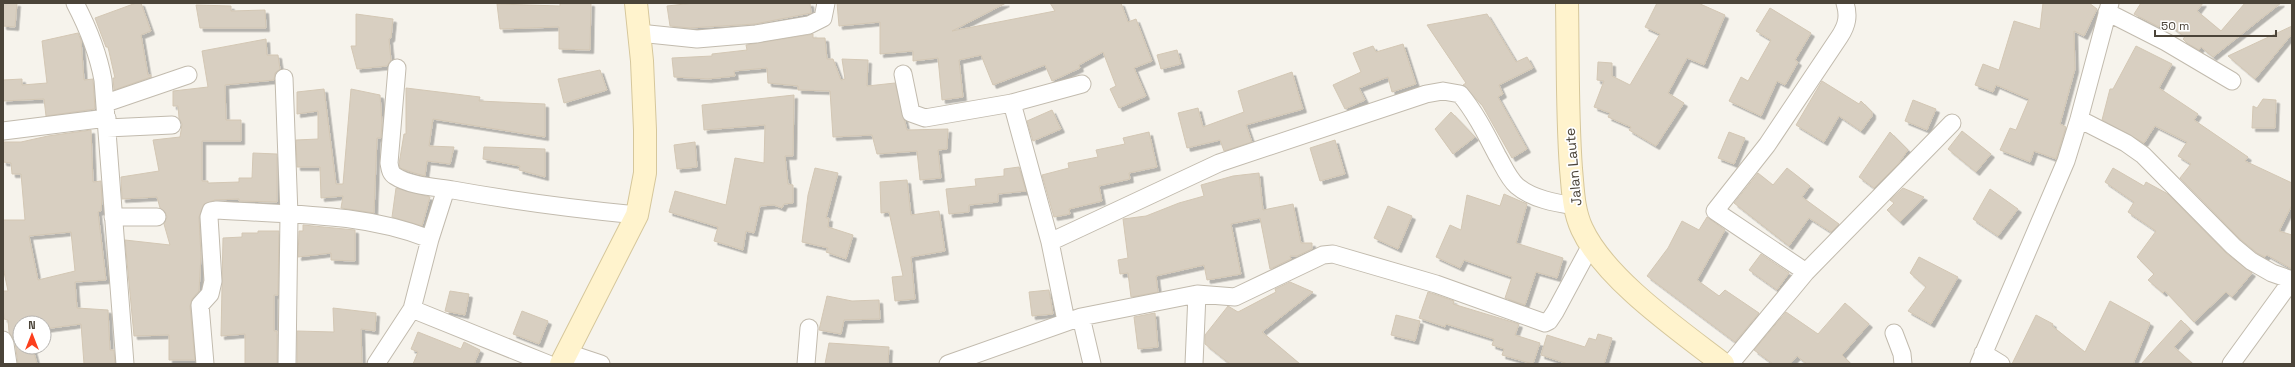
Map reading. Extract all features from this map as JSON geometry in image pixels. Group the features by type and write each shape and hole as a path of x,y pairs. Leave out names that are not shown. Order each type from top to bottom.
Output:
{"street":[{"path":"75,3 90,32 99,57 106,117 124,364"},
{"path":"601,364 564,358 637,215 645,173 642,61 636,3"},
{"path":"639,33 697,39 756,34 814,23 823,18 826,3"},
{"name":"Jalan Laute","path":"1567,3 1569,140 1575,206 1582,228 1591,245 1629,288 1723,364"},
{"path":"1806,272 1715,211 1767,145 1846,27 1848,12 1845,3"},
{"path":"2001,364 1981,359 2066,161 2079,119 2108,8 2232,81"},
{"path":"397,68 389,163 391,172 395,176 413,182 446,189 552,207 637,215"},
{"path":"903,74 908,106 911,114 925,118 1012,103 1082,84"},
{"path":"106,117 188,75"},
{"path":"284,78 289,214 287,364"},
{"path":"1050,242 1219,164 1426,94 1443,90 1460,94 1479,121 1508,175 1518,187 1531,194 1556,203 1575,206"},
{"path":"1012,103 1050,242 1074,319 1092,364"},
{"path":"3,131 106,117 172,125"},
{"path":"2079,119 2126,143 2143,155 2233,246 2251,261 2272,273 2292,280 2231,364"},
{"path":"1730,364 1806,272 1952,123"},
{"path":"376,364 412,309 430,239 446,189"},
{"path":"205,364 200,305 210,294 213,281 209,218 211,211 217,210 289,214 369,220 395,226 430,239"},
{"path":"113,217 157,217"},
{"path":"948,364 1074,319 1197,294 1235,297 1323,255 1333,254 1436,284 1545,322 1549,321 1555,312 1591,245"},
{"path":"1194,364 1197,294"},
{"path":"412,309 548,364"},
{"path":"806,364 809,328"},
{"path":"1894,333 1902,354 1903,364"},
{"path":"3,340 8,364"}],"building":[{"path":"3,3 17,3 15,27 3,26"},
{"path":"136,3 141,3 151,31 141,35 148,75 151,75 151,77 114,90 113,78 115,78 108,47 106,47 95,18"},
{"path":"560,3 591,3 590,50 559,49 559,27 500,29 497,4 560,6"},
{"path":"694,3 810,3 811,13 755,24 690,28 670,26 667,6"},
{"path":"837,3 1006,3 952,31 1055,11 1050,3 1121,3 1128,22 1136,19 1152,61 1134,68 1146,96 1119,108 1110,89 1116,86 1103,52 1079,65 1080,68 1052,81 1045,65 993,85 981,55 959,60 963,97 942,100 938,58 913,61 913,51 880,54 880,22 839,26"},
{"path":"1657,3 1698,3 1725,15 1704,65 1687,58 1668,93 1684,103 1656,146 1629,130 1631,127 1608,117 1610,113 1594,107 1604,81 1597,80 1598,62 1612,63 1612,76 1630,85 1660,34 1645,27"},
{"path":"2043,3 2089,3 2097,9 2084,36 2074,31 2075,69 2060,124 2066,127 2056,159 2034,151 2030,162 2000,150 2010,128 2016,130 2029,99 1996,85 1993,92 1975,85 1983,64 1999,70 2014,21 2040,29"},
{"path":"2141,3 2203,3 2197,11 2221,31 2245,3 2281,3 2213,57 2201,47 2199,50 2187,43 2183,39 2185,37 2163,20 2159,27 2134,14"},
{"path":"196,5 231,6 231,11 265,10 266,28 200,28"},
{"path":"1770,8 1811,33 1795,60 1798,62 1785,85 1777,81 1761,116 1729,101 1741,77 1748,81 1771,40 1756,31"},
{"path":"356,14 393,19 391,38 389,39 391,60 387,66 357,69 351,46 356,46"},
{"path":"1487,14 1516,62 1527,57 1533,68 1499,85 1503,94 1498,97 1527,149 1512,158 1482,105 1463,85 1466,83 1427,25"},
{"path":"2292,26 2292,34 2255,79 2228,56"},
{"path":"78,33 81,40 84,80 93,79 95,109 46,116 44,99 3,101 3,80 22,79 22,85 47,83 42,41"},
{"path":"813,34 813,38 825,38 827,59 833,59 841,80 845,79 842,59 868,60 867,86 895,83 907,130 948,129 947,149 938,150 941,178 920,180 917,151 877,154 872,135 833,137 830,91 798,90 798,86 768,83 767,68 734,71 735,76 708,79 674,77 672,58 712,56 712,54 747,50 746,45"},
{"path":"266,39 267,55 278,55 280,69 275,73 274,80 225,85 226,120 241,120 241,141 202,141 202,181 208,181 208,183 239,182 239,178 252,178 253,153 277,154 277,202 239,201 239,199 215,200 204,204 199,217 201,256 199,291 192,299 190,306 195,360 169,360 169,335 134,336 125,240 170,245 164,224 167,217 165,212 160,208 157,197 122,199 121,177 159,171 153,140 180,137 182,124 179,118 178,106 173,106 173,91 208,87 202,51"},
{"path":"1403,44 1416,84 1392,92 1388,77 1359,88 1365,100 1345,109 1333,85 1361,72 1353,53 1373,46 1376,52"},
{"path":"2136,46 2172,64 2159,88 2198,114 2194,120 2248,157 2245,161 2292,183 2292,205 2279,231 2292,235 2292,269 2267,255 2265,257 2257,253 2240,239 2180,178 2191,164 2178,156 2187,142 2155,126 2144,143 2102,120 2110,89 2113,89"},
{"path":"1177,50 1181,64 1161,69 1157,55"},
{"path":"600,70 607,90 564,103 558,79"},
{"path":"1292,72 1303,109 1246,125 1252,142 1224,151 1220,140 1187,148 1178,113 1198,108 1203,127 1244,112 1238,91"},
{"path":"1822,81 1859,104 1861,101 1872,112 1872,116 1861,131 1839,116 1824,142 1796,125"},
{"path":"406,88 480,97 479,101 545,104 545,137 433,119 429,146 454,147 450,164 427,161 425,176 411,172 400,168 399,164 404,134 406,134"},
{"path":"324,89 336,184 343,184 351,89 380,95 382,123 381,138 377,138 374,213 341,208 343,196 321,198 320,167 297,167 296,140 318,139 318,111 297,114 297,92"},
{"path":"794,95 793,156 785,156 788,184 793,185 793,203 784,204 782,208 774,205 760,206 754,233 746,231 743,250 714,241 718,227 669,212 675,191 726,205 735,158 764,163 765,125 704,130 702,105"},
{"path":"2263,99 2276,100 2275,128 2252,128 2253,106 2257,108"},
{"path":"1913,100 1936,109 1927,130 1905,121"},
{"path":"1052,110 1061,129 1033,141 1027,121"},
{"path":"1451,112 1475,137 1453,154 1435,129"},
{"path":"91,130 93,182 101,181 101,211 98,212 106,280 75,282 77,308 108,310 110,350 114,350 115,364 84,364 81,324 52,328 52,315 12,315 12,337 9,332 8,320 4,319 3,306 3,291 8,291 3,267 3,220 25,220 21,174 12,174 11,163 3,162 3,142 21,142 48,136","holes":["71,232 75,271 38,280 29,236"]},
{"path":"1962,131 1991,154 1976,172 1948,149"},
{"path":"1149,132 1157,167 1129,173 1130,179 1099,186 1102,201 1069,209 1070,214 1054,217 1042,175 1069,168 1068,163 1098,157 1096,150 1125,144 1123,138"},
{"path":"1729,132 1745,138 1734,164 1718,158"},
{"path":"1890,132 1908,150 1898,164 1874,188 1859,177"},
{"path":"1335,140 1345,174 1320,181 1310,148"},
{"path":"695,142 697,167 677,169 674,145"},
{"path":"484,147 545,149 545,177 519,170 520,166 483,159"},
{"path":"1019,167 1026,191 998,194 998,202 969,205 969,212 949,214 946,189 976,186 975,179 1004,176 1004,169"},
{"path":"815,168 838,173 826,218 829,218 828,227 853,235 846,259 826,252 828,248 802,242 808,195"},
{"path":"1787,168 1810,186 1802,197 1839,224 1831,232 1809,218 1789,246 1734,203 1758,173 1773,185"},
{"path":"2113,168 2144,186 2146,182 2168,194 2226,253 2252,273 2232,297 2226,292 2194,322 2165,291 2163,293 2148,280 2154,274 2137,257 2156,231 2128,212 2134,202 2105,182"},
{"path":"1259,173 1263,210 1293,204 1301,243 1312,243 1312,249 1297,256 1290,256 1291,259 1270,269 1260,218 1231,224 1241,274 1207,280 1204,265 1156,276 1158,292 1131,297 1128,273 1120,274 1118,260 1128,258 1123,219 1146,216 1179,203 1204,196 1201,185 1233,176"},
{"path":"907,180 911,215 939,211 945,251 911,257 915,299 895,301 892,277 903,276 889,212 881,213 880,182"},
{"path":"396,188 430,197 422,226 392,217"},
{"path":"1903,188 1924,197 1900,222 1887,210 1894,203 1890,200"},
{"path":"1990,189 2018,209 1998,236 1973,219"},
{"path":"1504,194 1527,204 1516,243 1563,258 1557,278 1536,272 1525,305 1505,298 1512,277 1464,260 1460,268 1436,257 1450,225 1461,230 1467,195 1500,206"},
{"path":"1388,206 1412,216 1398,249 1374,238"},
{"path":"1707,217 1725,230 1697,280 1719,296 1725,290 1759,313 1735,342 1647,276 1668,248 1682,221 1699,230"},
{"path":"303,225 355,230 355,261 331,260 331,253 298,257 299,231 303,231"},
{"path":"258,231 279,231 278,295 274,295 274,331 277,331 277,364 245,364 245,334 221,336 223,238 242,237 242,233 258,233"},
{"path":"1761,254 1789,273 1777,290 1749,270"},
{"path":"1919,257 1958,277 1931,324 1908,311 1926,287 1910,273"},
{"path":"1290,282 1313,292 1262,332 1300,364 1230,364 1205,344 1205,335 1228,306 1238,312 1276,292 1275,289"},
{"path":"1049,290 1053,314 1032,316 1029,292"},
{"path":"450,291 469,294 465,315 445,311"},
{"path":"1428,292 1454,301 1453,304 1519,324 1515,335 1540,343 1533,364 1502,355 1504,349 1492,345 1494,339 1446,324 1445,327 1419,318"},
{"path":"827,296 852,301 879,300 880,319 844,320 841,334 819,330"},
{"path":"2110,301 2150,323 2133,364 2012,364 2036,315 2053,324 2052,326 2085,352"},
{"path":"1845,303 1869,324 1842,355 1851,364 1807,364 1797,356 1790,364 1773,364 1754,350 1786,312 1818,334"},
{"path":"333,308 376,313 375,331 361,329 362,363 297,364 297,331 334,332"},
{"path":"522,311 548,321 539,344 513,334"},
{"path":"1155,313 1158,347 1138,349 1134,317"},
{"path":"1396,315 1420,321 1415,341 1391,335"},
{"path":"2181,320 2190,329 2174,347 2193,364 2141,364"},
{"path":"418,332 461,349 464,342 480,350 474,364 413,364 418,352 411,349"},
{"path":"1598,334 1612,338 1604,364 1568,364 1541,355 1547,335 1585,347 1589,338 1596,340"},
{"path":"829,343 889,347 888,364 825,364"},
{"path":"17,355 35,355 37,364 18,364"}]}
